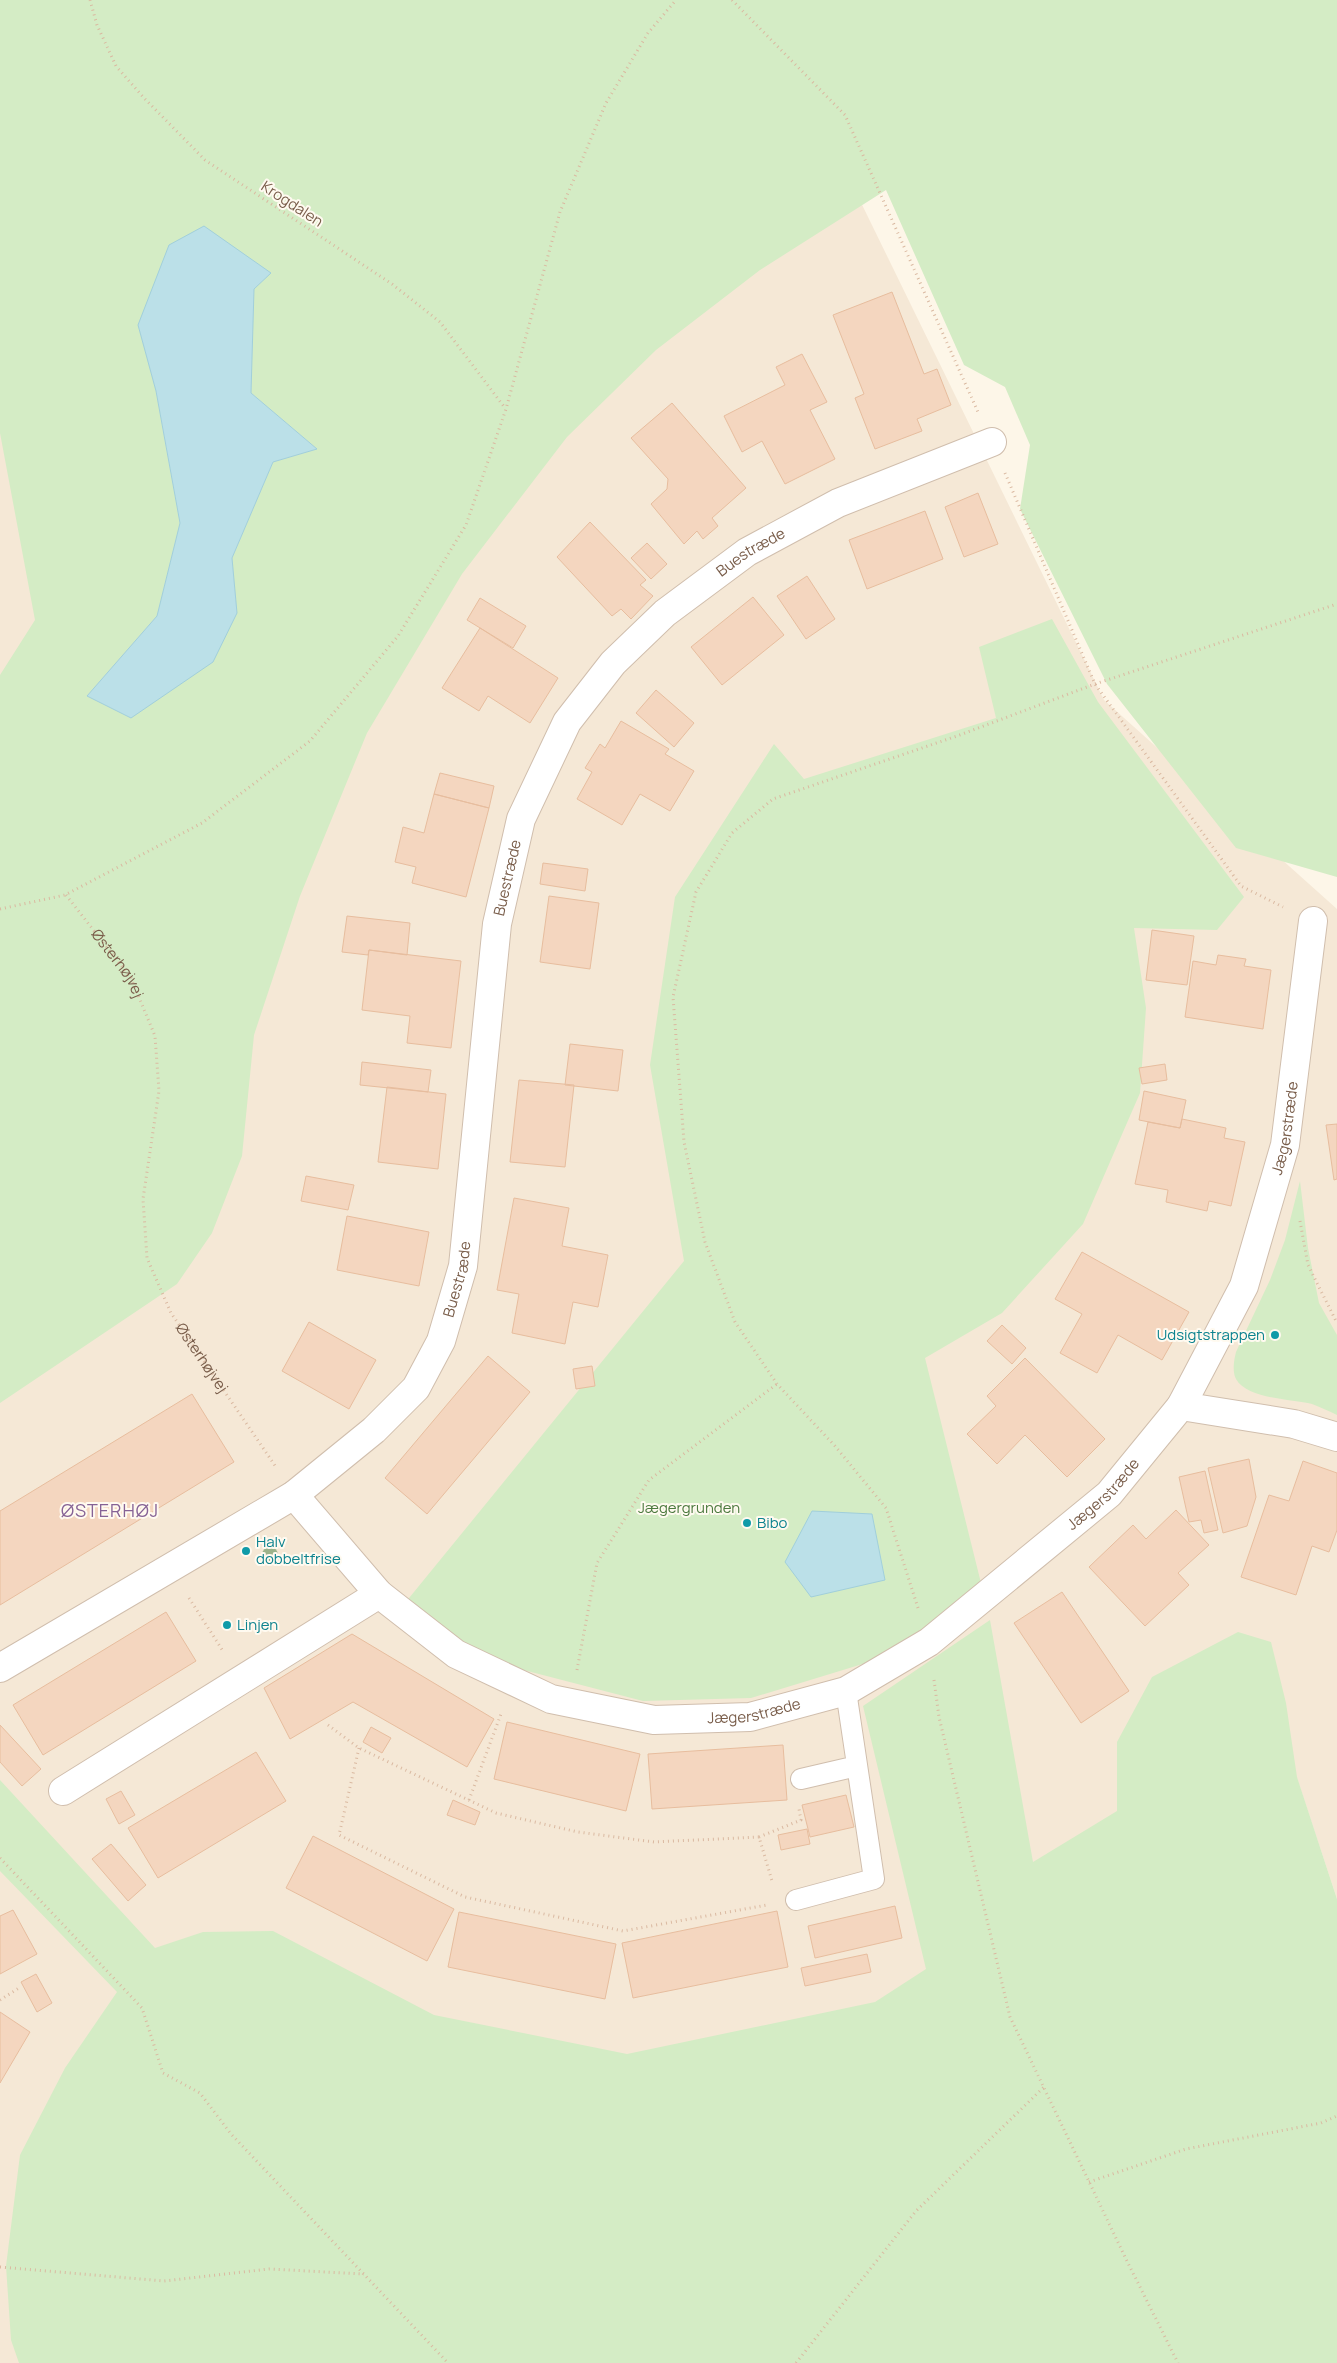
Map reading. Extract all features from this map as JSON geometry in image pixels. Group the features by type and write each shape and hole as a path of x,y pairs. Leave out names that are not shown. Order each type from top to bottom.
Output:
{"street":[{"name":"Buestræde","path":"294,1495 374,1430 416,1388 441,1341 464,1266 494,944 506,879 521,819 567,722 613,663 645,631 748,552 838,503 992,442"},
{"name":"Jægerstræde","path":"294,1495 379,1594 456,1654 551,1699 654,1720 750,1717 846,1691 929,1642 1109,1494 1181,1406 1244,1286 1285,1145 1313,921"},
{"path":"1181,1406 1294,1424 1337,1438"},
{"path":"0,1668 294,1495"},
{"path":"63,1792 379,1594"}],"lane":[{"path":"788,1901 874,1879 846,1691"},
{"path":"801,1779 857,1766"}],"path":[{"name":"Krogdalen","path":"90,0 97,25 116,66 145,99 205,160 392,284 440,322 506,408"},
{"path":"0,909 65,895 202,823 310,741 398,636 466,525 506,408 560,212 606,103 648,33 676,0"},
{"path":"732,0 845,115 992,442 1095,684 1241,886 1313,921"},
{"path":"1178,2363 1010,2017 939,1717 929,1642 886,1508 835,1446 777,1384 735,1322 705,1242 684,1142 673,997 696,892 732,833 773,800 957,736 1095,684 1337,604"},
{"name":"Østerhøjvej","path":"65,895 131,978 155,1036 159,1091 142,1199 147,1258 171,1313 294,1495"},
{"path":"1300,1218 1308,1265 1337,1323"},
{"path":"571,1704 597,1563 649,1480 777,1384"},
{"path":"169,1568 242,1680"},
{"path":"468,1800 514,1682"},
{"path":"328,1725 359,1748 496,1813 578,1832 654,1842 759,1837 788,1901 623,1931 465,1896 339,1834 359,1748"},
{"path":"0,1858 142,2008 163,2073 200,2093 231,2134 448,2363"},
{"path":"0,2000 19,1988"},
{"path":"796,2363 916,2211 1044,2087"},
{"path":"1089,2182 1186,2149 1321,2123 1337,2116"},
{"path":"0,2267 164,2281 269,2269 364,2274"}],"shaded area":[{"path":"0,0 762,0 1104,700 1337,909 1337,1899 1297,1778 396,2363 0,2363"}],"green space":[{"path":"0,0 1337,0 1337,877 1236,848 1107,684 1020,509 1030,445 1005,387 964,365 886,190 760,270 656,350 567,437 462,574 367,733 300,896 254,1035 242,1156 212,1233 177,1284 0,1403 0,675 35,620 0,433","holes":["271,273 254,288 251,393 317,449 273,462 232,558 237,613 87,696 157,616 180,523 156,391 138,325"]},
{"name":"Jægergrunden","path":"1052,619 1098,702 1244,897 1217,930 1134,928 1146,1008 1140,1093 1083,1224 1002,1313 925,1358 982,1587 879,1659 751,1698 643,1701 493,1662 405,1603 684,1261 650,1065 675,897 774,744 804,779 996,718 979,647"},
{"path":"1300,1181 1308,1248 1319,1303 1337,1335 1337,1415 1312,1404 1270,1397 1250,1391 1242,1386 1234,1373 1236,1352 1270,1280 1285,1240"},
{"path":"990,1620 1033,1862 1117,1811 1117,1742 1152,1677 1238,1632 1271,1642 1286,1703 1297,1777 1337,1899 1337,2363 19,2363 11,2340 6,2266 20,2155 65,2068 117,1992 0,1871 0,1780 155,1948 203,1932 273,1931 434,2015 627,2054 875,2002 926,1969 863,1706"}],"water":[{"path":"204,226 271,273 254,289 251,393 317,449 273,462 232,558 237,613 213,662 131,718 87,696 157,616 180,523 156,391 138,325 169,245"},
{"path":"812,1511 872,1514 885,1580 811,1597 785,1562"}],"building":[{"path":"892,292 924,374 937,369 951,405 917,419 922,431 875,449 855,398 864,394 833,315"},
{"path":"802,354 827,402 810,410 835,459 785,484 762,441 742,452 724,416 785,385 776,367"},
{"path":"672,403 746,488 712,518 718,526 703,539 697,531 684,544 651,504 667,489 668,479 631,438"},
{"path":"978,493 998,544 964,557 945,507"},
{"path":"925,511 943,559 867,589 849,540"},
{"path":"590,522 646,580 640,585 653,596 631,619 621,609 612,616 557,557"},
{"path":"647,543 667,564 651,579 631,558"},
{"path":"807,576 835,619 806,639 777,596"},
{"path":"753,597 784,635 722,685 691,647"},
{"path":"480,598 526,626 513,648 467,620"},
{"path":"480,628 558,678 530,723 488,696 479,711 442,688"},
{"path":"656,690 694,723 674,747 636,713"},
{"path":"621,721 669,749 665,754 694,771 670,811 640,794 622,825 577,799 592,772 585,768 600,744 605,748"},
{"path":"440,773 494,786 489,808 434,794"},
{"path":"434,794 489,808 466,897 412,883 416,867 395,862 403,827 424,833"},
{"path":"543,863 588,869 585,891 540,884"},
{"path":"549,896 599,903 590,969 540,962"},
{"path":"347,916 410,923 407,955 369,950 368,955 342,952"},
{"path":"1152,930 1194,936 1187,985 1146,980"},
{"path":"369,950 461,961 451,1048 407,1043 410,1016 362,1010"},
{"path":"1218,955 1246,959 1244,966 1271,970 1263,1029 1185,1017 1193,961 1216,965"},
{"path":"570,1044 623,1050 618,1091 565,1085"},
{"path":"362,1062 431,1070 428,1092 360,1085"},
{"path":"1165,1064 1167,1080 1142,1084 1139,1068"},
{"path":"519,1080 574,1085 565,1167 510,1162"},
{"path":"387,1087 446,1094 438,1169 378,1162"},
{"path":"1144,1091 1186,1100 1180,1128 1139,1120"},
{"path":"1182,1119 1226,1128 1224,1138 1245,1142 1231,1206 1209,1201 1207,1211 1166,1202 1168,1190 1135,1184 1148,1122 1180,1128"},
{"path":"1337,1124 1337,1179 1334,1180 1326,1125"},
{"path":"306,1176 354,1185 348,1210 301,1201"},
{"path":"514,1198 569,1208 562,1246 608,1255 598,1307 573,1302 565,1344 512,1333 519,1294 497,1290"},
{"path":"347,1216 429,1232 419,1286 337,1270"},
{"path":"1082,1252 1189,1312 1162,1360 1118,1335 1097,1373 1060,1353 1082,1314 1055,1299"},
{"path":"309,1322 376,1360 349,1409 282,1371"},
{"path":"1002,1325 1026,1348 1012,1364 987,1341"},
{"path":"488,1356 530,1392 427,1514 385,1478"},
{"path":"1025,1358 1105,1439 1067,1477 1025,1435 997,1464 967,1434 996,1406 987,1396"},
{"path":"592,1366 595,1386 576,1389 573,1369"},
{"path":"192,1394 234,1462 0,1605 0,1511"},
{"path":"1249,1459 1256,1497 1247,1526 1223,1533 1208,1468"},
{"path":"1303,1461 1337,1473 1337,1530 1329,1552 1312,1546 1296,1595 1241,1577 1269,1495 1289,1501"},
{"path":"1205,1471 1218,1530 1204,1533 1201,1520 1189,1522 1179,1477"},
{"path":"1176,1510 1209,1545 1178,1573 1189,1585 1145,1626 1089,1567 1133,1525 1146,1539"},
{"path":"1062,1592 1129,1691 1081,1723 1014,1623"},
{"path":"166,1612 196,1661 43,1755 13,1705"},
{"path":"352,1634 494,1719 467,1767 353,1702 290,1739 264,1688"},
{"path":"507,1722 640,1754 626,1811 494,1779"},
{"path":"0,1725 41,1769 22,1786 0,1762"},
{"path":"371,1727 391,1738 382,1753 363,1742"},
{"path":"783,1745 787,1800 652,1809 648,1754"},
{"path":"256,1752 286,1801 158,1878 128,1828"},
{"path":"121,1791 135,1815 119,1824 106,1799"},
{"path":"846,1795 854,1827 810,1837 802,1805"},
{"path":"453,1800 480,1812 475,1825 447,1815"},
{"path":"807,1829 810,1844 781,1850 778,1835"},
{"path":"313,1836 454,1909 427,1961 286,1888"},
{"path":"111,1844 146,1885 128,1901 92,1859"},
{"path":"895,1906 902,1938 815,1958 808,1926"},
{"path":"13,1910 37,1954 0,1974 0,1916"},
{"path":"777,1911 788,1967 633,1998 622,1943"},
{"path":"459,1912 616,1944 605,1999 448,1967"},
{"path":"867,1954 871,1972 805,1986 801,1968"},
{"path":"36,1974 52,2003 37,2012 21,1982"},
{"path":"0,2012 30,2032 0,2083"}],"place":[{"name":"Udsigtstrappen","path":"1275,1335"},
{"name":"Bibo","path":"747,1523"},
{"name":"Halv dobbeltfrise","path":"246,1551"},
{"name":"Linjen","path":"227,1625"}],"district":[{"name":"ØSTERHØJ","path":"110,1511"}]}
